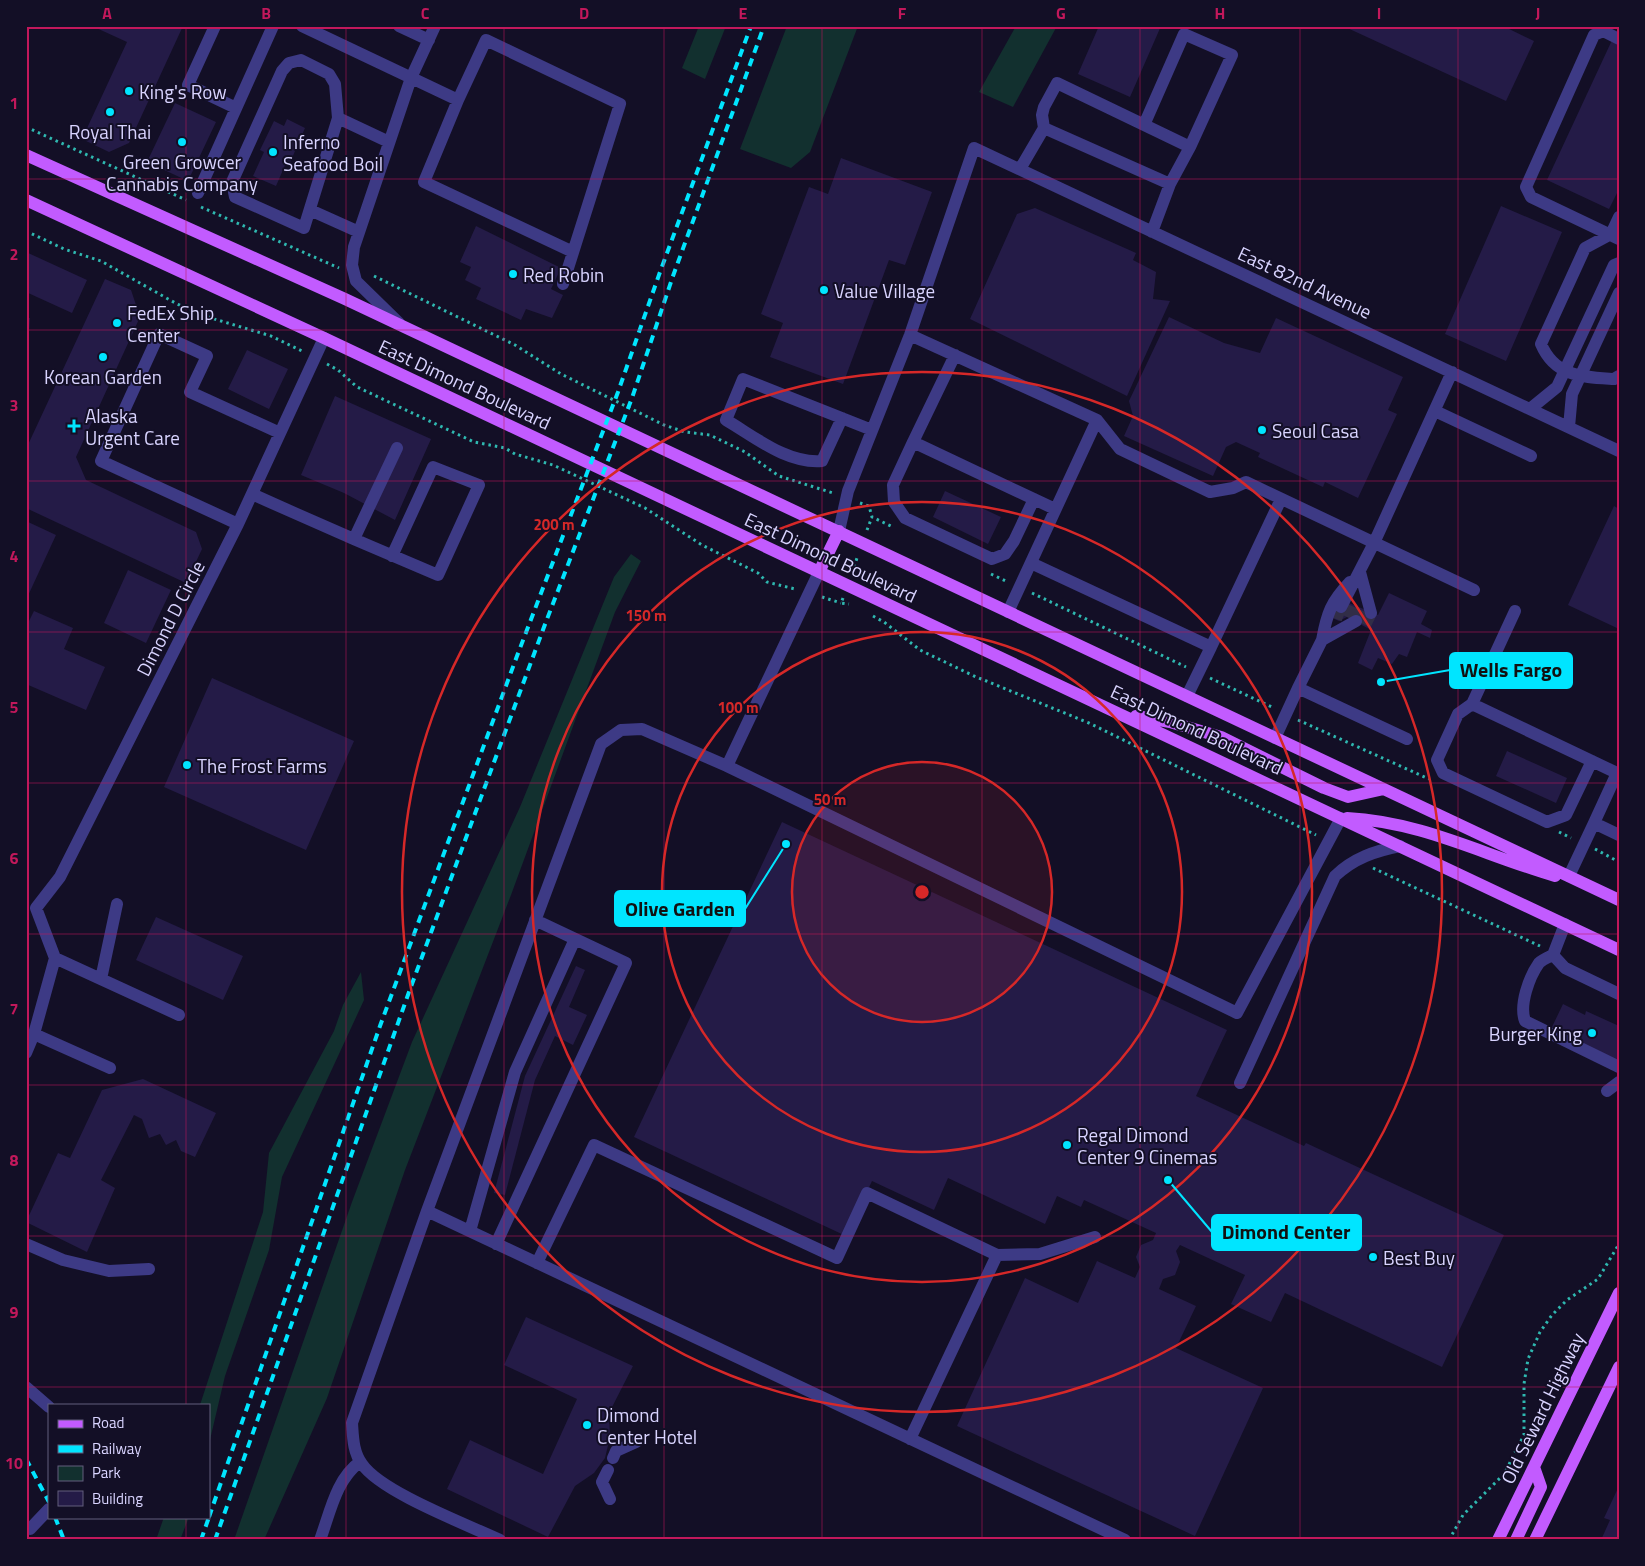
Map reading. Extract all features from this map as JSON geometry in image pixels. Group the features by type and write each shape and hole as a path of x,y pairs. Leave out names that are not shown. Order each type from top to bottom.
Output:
{"main road":[{"name":"East Dimond Boulevard","path":"26,155 345,299 402,328 1619,900"},
{"name":"East Dimond Boulevard","path":"26,200 324,338 1619,950"},
{"path":"819,572 838,532"},
{"path":"1117,712 1170,722 1221,738 1324,788 1348,797 1384,789"},
{"path":"1341,818 1379,820 1417,828 1523,867 1591,887"},
{"name":"Old Seward Highway","path":"1498,1540 1619,1292"},
{"path":"1535,1540 1619,1367"},
{"path":"1516,1540 1541,1487 1534,1468"}],"street":[{"path":"215,26 188,85 236,108"},
{"path":"198,193 273,26"},
{"path":"302,26 458,100"},
{"path":"399,26 429,40"},
{"path":"402,328 356,281 352,265 354,247 411,78 435,26"},
{"path":"1615,237 1531,197 1526,187 1594,35 1603,31 1619,39"},
{"path":"1144,125 1184,34 1232,55 1190,147 1170,184 1152,232"},
{"path":"563,284 620,104 486,40 458,100 424,182 573,252"},
{"path":"301,60 329,74 335,84 338,118 304,228 235,197 232,182 282,71 289,63 301,60"},
{"path":"1020,170 1044,128 1042,115 1057,83 1190,147"},
{"path":"338,118 389,142"},
{"path":"1044,128 1170,184"},
{"name":"East 82nd Avenue","path":"910,335 974,148 1619,451"},
{"path":"310,210 359,232"},
{"path":"1615,237 1619,216"},
{"path":"1615,237 1585,248 1541,344 1547,358 1564,370 1580,377 1614,379 1619,376"},
{"path":"1530,409 1557,387 1614,265 1619,263"},
{"path":"1569,427 1572,394 1619,293"},
{"path":"238,524 101,461 159,334 207,356 190,392 280,433"},
{"path":"838,532 848,491 910,335 1097,420 1120,449 1210,492 1233,488 1246,482 1474,590"},
{"name":"Dimond D Circle","path":"31,907 60,877 238,524 324,338"},
{"path":"955,355 893,485 894,502 905,518 992,558 1005,554 1010,548 1034,499"},
{"path":"1322,640 1354,614 1360,572 1452,372"},
{"path":"842,418 822,461 812,462 800,460 776,449 726,420 743,379 842,418 872,430"},
{"path":"1434,411 1531,456"},
{"path":"1008,612 1097,420"},
{"path":"914,442 1056,510"},
{"path":"354,540 396,448"},
{"path":"252,494 354,540 438,576 479,486 433,467 392,556"},
{"path":"1187,696 1282,499"},
{"path":"1031,564 1211,647"},
{"path":"727,766 819,572"},
{"path":"1322,640 1354,614 1360,572"},
{"path":"1275,738 1322,640 1326,616 1333,599 1360,572"},
{"path":"1515,611 1472,704 1458,714 1437,760 1443,773 1547,822 1566,815 1592,761"},
{"path":"1298,688 1406,739"},
{"path":"1472,704 1592,761 1618,770 1569,876"},
{"path":"500,1540 394,1490 369,1474 360,1462 355,1450 352,1423 427,1211 601,744 621,730 642,729 727,766 1237,1013 1341,818"},
{"path":"1594,823 1619,835"},
{"path":"1240,1083 1335,876 1346,865 1373,852 1400,846"},
{"path":"101,979 117,904"},
{"path":"31,907 55,958 179,1015"},
{"path":"496,1244 626,963 535,920"},
{"path":"1566,924 1553,954 1540,962 1523,1000 1522,1012 1525,1021 1619,1068"},
{"path":"470,1231 515,1072 575,939"},
{"path":"1553,954 1565,968 1619,994"},
{"path":"26,1053 34,1034 55,958"},
{"path":"34,1034 110,1068"},
{"path":"1607,1091 1619,1082"},
{"path":"537,1263 594,1145 837,1258 867,1193 997,1255 1040,1254 1095,1238"},
{"path":"427,1211 1125,1540"},
{"path":"26,1244 63,1260 109,1271 149,1269"},
{"path":"910,1439 997,1255"},
{"path":"26,1387 48,1406"},
{"path":"613,1458 616,1451 636,1442"},
{"path":"320,1540 340,1484 350,1470 360,1462"},
{"path":"608,1470 602,1482 610,1499"},
{"path":"28,1530 48,1509"}],"path":[{"path":"26,231 64,249 102,261 134,282 177,304 211,318 271,336 338,370 357,387 474,442 505,448 515,454 554,465 644,508 702,545 758,572 767,582 858,608"},
{"path":"841,603 872,517"},
{"path":"867,613 884,622 920,650 974,676 1089,723 1300,826 1329,843"},
{"path":"1557,832 1619,862"},
{"path":"1357,860 1553,954"},
{"path":"1449,1540 1463,1515 1504,1474 1524,1435 1524,1384 1528,1359 1540,1332 1552,1315 1567,1300 1598,1278 1619,1244"}],"green space":[{"path":"699,26 726,26 705,79 682,68"},
{"path":"787,26 858,26 810,152 791,168 740,149"},
{"path":"1016,26 1057,26 1013,107 979,92"},
{"path":"631,554 641,561 615,612 511,895 405,1170 327,1398 264,1540 234,1540 352,1202 412,1042 520,807 614,577"},
{"path":"361,972 364,1000 282,1177 269,1250 225,1376 210,1440 210,1404 200,1404 263,1212 269,1153 334,1031 343,1005"},
{"path":"164,1518 189,1518 180,1540 156,1540"}],"building":[{"name":"King's Row","path":"92,26 183,26 129,143 109,152 82,139 127,42"},
{"path":"1099,26 1161,26 1130,97 1078,74"},
{"path":"1343,26 1503,26 1534,41 1506,101"},
{"path":"1613,38 1619,41 1619,189 1609,209 1547,180"},
{"name":"Green Growcer Cannabis Company","path":"175,103 216,122 188,181 147,162"},
{"path":"287,119 305,128 289,165 286,163 276,186 253,176 264,152 260,150 274,121 284,126"},
{"name":"Value Village","path":"841,158 932,192 905,265 889,260 843,384 770,357 783,323 761,314 809,187 828,194"},
{"path":"1501,206 1562,232 1506,361 1445,334"},
{"path":"1035,208 1136,253 1133,260 1156,272 1153,299 1170,301 1127,396 970,319 1017,214"},
{"name":"Red Robin","path":"476,226 561,268 551,289 563,295 552,318 526,309 521,320 476,299 481,288 465,280 471,267 460,262"},
{"path":"26,252 87,280 72,313 26,292"},
{"path":"105,279 131,290 140,317 76,457 86,480 196,532 202,549 186,583 26,508 26,449"},
{"path":"1169,317 1224,343 1260,353 1276,318 1403,377 1388,410 1397,414 1358,498 1325,482 1323,487 1258,457 1260,453 1236,442 1226,447 1213,476 1124,436 1133,416 1129,401"},
{"path":"26,318 30,318 28,347 26,347"},
{"path":"247,350 288,369 269,409 228,389"},
{"path":"335,396 431,439 395,520 344,493 301,475"},
{"path":"945,491 1001,517 988,544 933,517"},
{"path":"1614,506 1619,509 1619,629 1568,605"},
{"path":"26,521 56,535 26,600"},
{"path":"128,570 171,590 146,643 104,623"},
{"path":"1389,593 1427,611 1421,624 1432,630 1430,638 1417,632 1407,657 1399,654 1392,664 1378,658 1372,670 1358,663 1371,630 1347,617 1339,621 1323,614 1349,603 1378,615"},
{"path":"34,611 73,628 64,649 105,667 86,710 26,684 26,627"},
{"path":"212,678 354,741 306,850 164,787"},
{"path":"1507,751 1567,778 1556,803 1496,776"},
{"path":"782,822 1227,1030 1196,1096 1304,1146 1306,1143 1504,1235 1442,1367 1285,1293 1271,1322 1231,1304 1245,1275 1180,1245 1176,1251 1180,1262 1175,1275 1163,1279 1159,1289 1196,1306 1176,1348 1263,1388 1195,1536 957,1426 1025,1278 1078,1303 1097,1261 1135,1278 1140,1267 1136,1257 1141,1245 1153,1240 1156,1233 1084,1200 1081,1207 1057,1196 1045,1224 948,1178 934,1210 872,1181 846,1236 634,1137"},
{"path":"156,917 243,956 223,1000 136,960"},
{"path":"576,966 585,970 569,1007 587,1015 573,1045 555,1036 535,1080 505,1195 494,1193 525,1076"},
{"name":"Burger King","path":"1563,1004 1585,1015 1586,1011 1619,1026 1619,1058 1617,1063 1575,1043 1577,1039 1552,1027"},
{"path":"143,1079 216,1113 195,1157 181,1151 176,1140 166,1145 160,1134 149,1138 142,1119 134,1115 101,1180 115,1188 87,1252 26,1222 58,1153 70,1158 102,1090"},
{"name":"Dimond Center Hotel","path":"526,1317 633,1366 609,1413 610,1437 605,1458 594,1473 575,1486 548,1537 447,1489 470,1440 543,1474 577,1399 504,1365"},
{"path":"1619,1486 1619,1540 1601,1540 1610,1520 1604,1518"}],"tunnel":[{"path":"1347,617 1353,604"},
{"path":"1336,619 1341,607"},
{"path":"1356,621 1362,608"},
{"path":"1365,625 1371,613"}],"railway":[{"path":"210,1514 380,1026 517,656 618,392 660,272 751,26"},
{"path":"215,1540 409,992 544,627 632,398 673,276 764,26"},
{"path":"26,1459 48,1500"},
{"path":"55,1518 64,1540"},
{"path":"201,1540 209,1518"}],"place":[{"name":"King's Row","path":"129,91"},
{"name":"Royal Thai","path":"110,112"},
{"name":"Green Growcer Cannabis Company","path":"182,142"},
{"name":"Inferno Seafood Boil","path":"273,152"},
{"name":"Red Robin","path":"513,274"},
{"name":"Value Village","path":"824,290"},
{"name":"FedEx Ship Center","path":"117,323"},
{"name":"Korean Garden","path":"103,357"},
{"name":"Alaska Urgent Care","path":"74,426"},
{"name":"Seoul Casa","path":"1262,430"},
{"name":"Wells Fargo","path":"1381,682"},
{"name":"The Frost Farms","path":"187,765"},
{"name":"Olive Garden","path":"786,844"},
{"name":"Burger King","path":"1592,1033"},
{"name":"Regal Dimond Center 9 Cinemas","path":"1067,1145"},
{"name":"Dimond Center","path":"1168,1180"},
{"name":"Best Buy","path":"1373,1257"},
{"name":"Dimond Center Hotel","path":"587,1425"}]}
